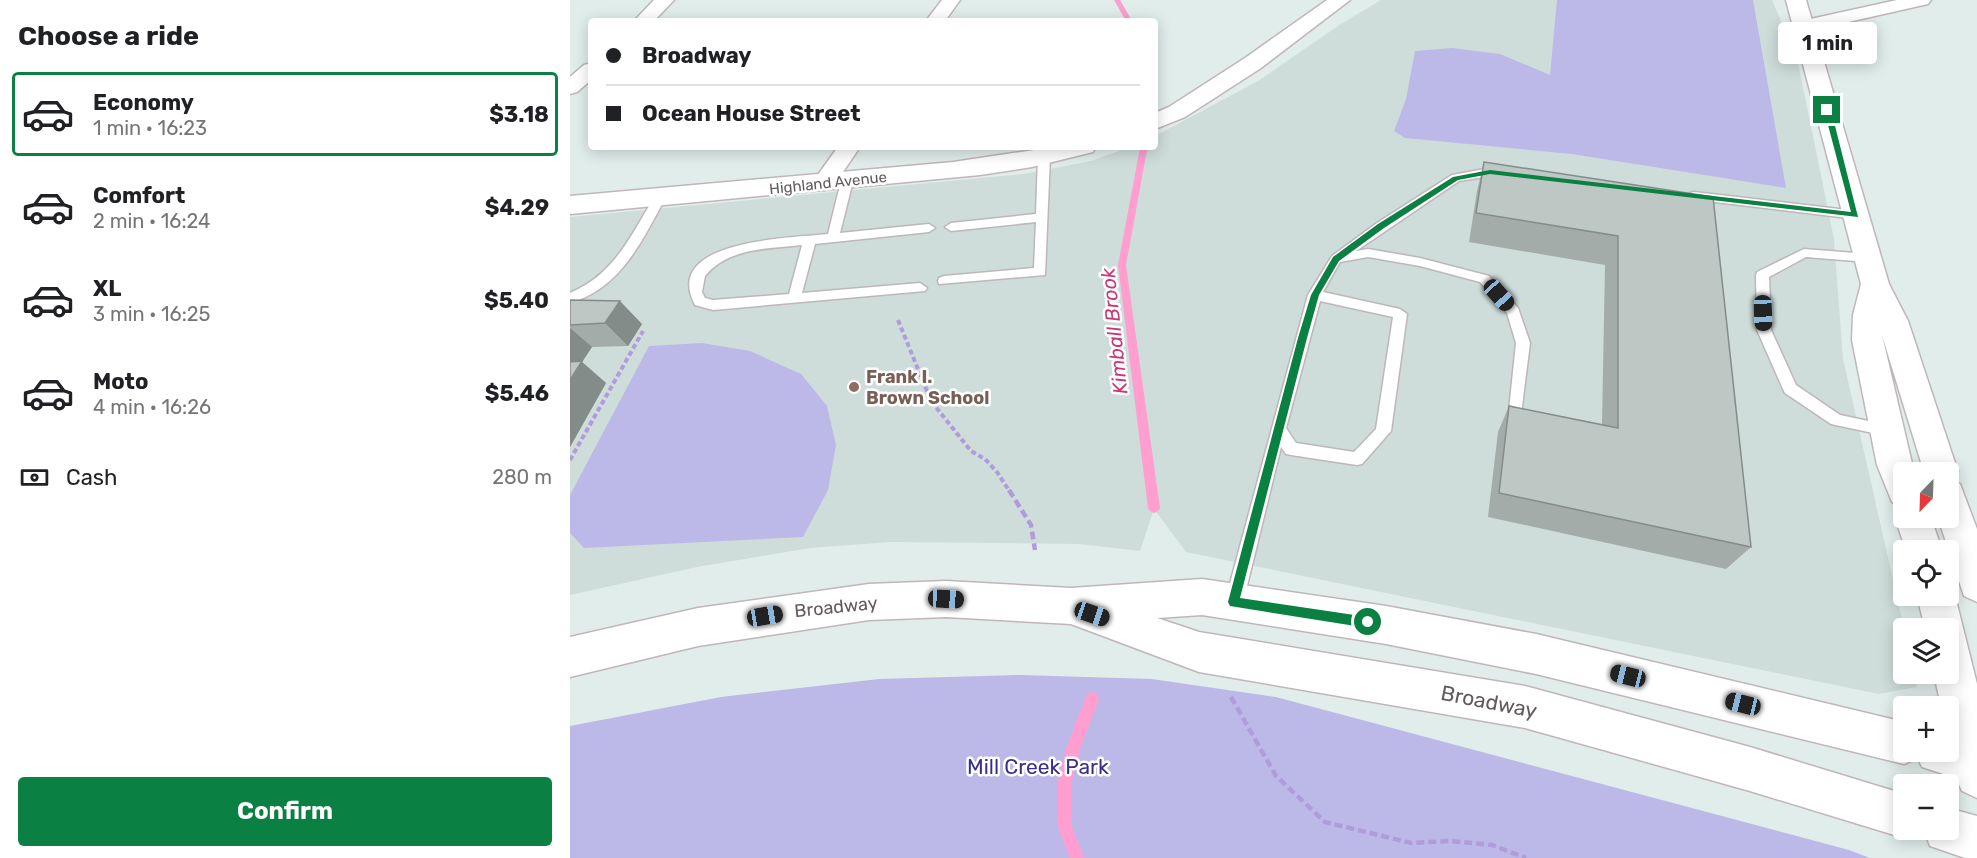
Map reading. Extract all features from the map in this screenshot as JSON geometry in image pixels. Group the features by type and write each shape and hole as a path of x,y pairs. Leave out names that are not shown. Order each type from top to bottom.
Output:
{"main road":[{"path":"1158,121 1178,112 1252,63 1340,0"},
{"path":"1796,0 1871,271 1893,321 1938,462"},
{"name":"Highland Avenue","path":"570,205 659,199 971,168 1044,158 1073,150"},
{"path":"1871,271 1868,340 1893,462"},
{"path":"1959,528 1977,584"},
{"name":"Broadway","path":"570,657 698,627 869,602 946,599 1071,606 1202,597 1386,625 1536,654 1893,741"},
{"name":"Broadway","path":"1071,606 1199,652 1525,707 1750,769 1893,813"},
{"path":"1954,684 1966,762"},
{"path":"1959,834 1977,839"}],"street":[{"path":"646,18 665,0"},
{"path":"937,18 951,0"},
{"path":"1804,26 1922,0"},
{"path":"570,88 588,72"},
{"path":"836,182 848,150"}],"lane":[{"path":"944,281 1040,272 1044,158"},
{"path":"1234,602 1315,295 1336,259 1381,226 1456,178 1490,172 1513,174"},
{"path":"833,238 836,182"},
{"path":"1683,195 1856,215"},
{"path":"570,298 609,278 626,258 659,199"},
{"path":"951,227 1042,217"},
{"path":"920,288 713,305 700,302 696,295 695,284 700,271 711,261 727,251 742,247 929,228"},
{"path":"794,298 810,240"},
{"path":"1336,259 1368,253 1420,262 1484,279 1513,311 1523,343 1516,410"},
{"path":"1871,271 1804,253 1761,275 1764,330 1790,389 1836,420 1887,430"},
{"path":"1278,429 1291,449 1357,459 1383,431 1400,314 1315,295"}],"path":[{"path":"898,320 931,401 971,451 985,459 997,472 1030,525 1035,550"},
{"path":"570,460 643,331"},
{"path":"1230,695 1276,776 1325,822 1411,843 1450,841 1492,845 1526,858"}],"shaded area":[{"path":"1381,0 1772,0 1797,58 1834,239 1843,359 1893,579 1893,606 1899,606 1902,618 1893,618 1893,684 1916,684 1917,687 1879,694 1186,552 1154,509 1140,551 1079,544 890,542 810,548 697,567 570,595 570,217 1024,174 1091,161 1122,150 1158,150 1158,134 1258,81 1341,24"}],"green space":[{"path":"1557,0 1753,0 1786,188 1572,154 1405,138 1394,131 1406,99 1415,51 1452,48 1500,54 1550,75"},
{"path":"702,343 750,351 801,374 827,406 836,445 828,490 803,537 584,548 570,533 570,495 649,346"},
{"name":"Mill Creek Park","path":"1020,675 1152,679 1276,697 1849,850 1870,858 570,858 570,726 721,697 879,679"}],"building":[{"path":"1484,162 1713,197 1751,547 1499,493 1509,406 1618,428 1618,236 1476,213"},
{"path":"570,300 620,301 605,323 570,325"},
{"path":"582,361 570,380 570,362"}],"waterway":[{"name":"Kimball Brook","path":"1117,0 1127,18"},
{"name":"Kimball Brook","path":"1143,150 1122,265 1154,508"},
{"name":"Kimball Brook","path":"1077,858 1065,827 1065,781 1073,749 1092,699"}],"place":[{"name":"Frank I. Brown School","path":"854,387"}],"route":[{"path":"1368,622 1234,602 1302,338 1315,295 1336,259 1381,226 1456,178 1490,172 1856,215 1827,110"}]}
